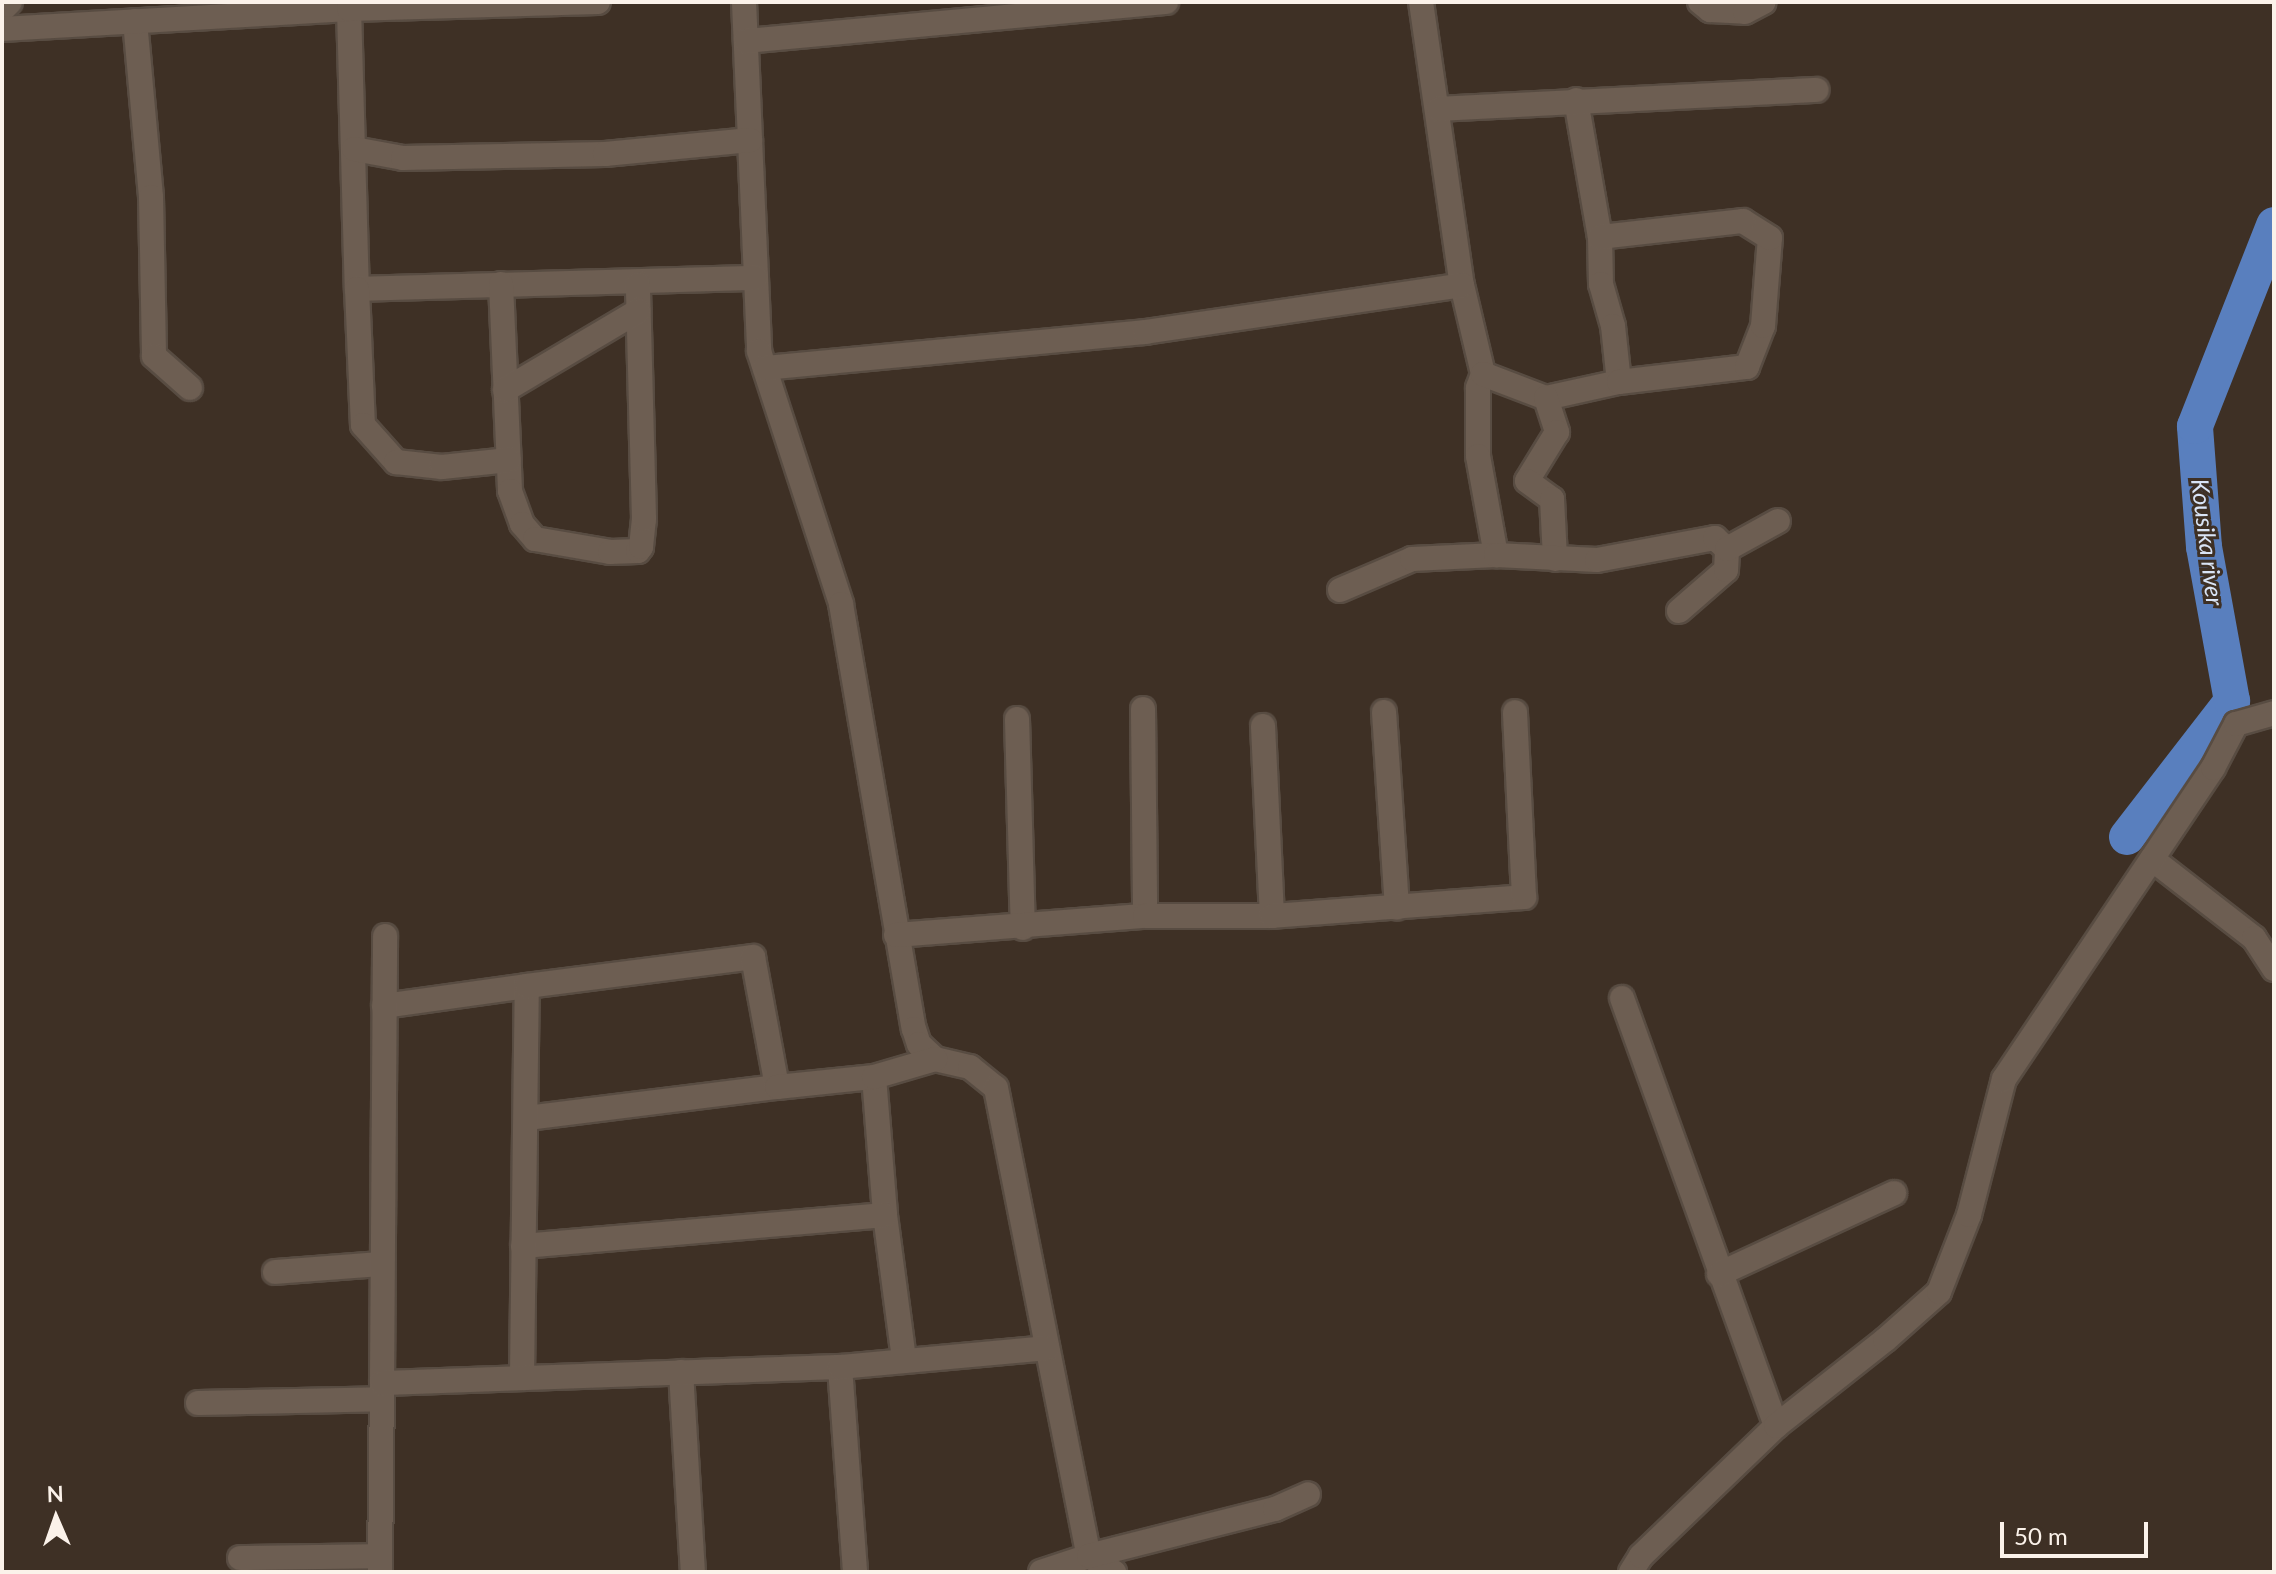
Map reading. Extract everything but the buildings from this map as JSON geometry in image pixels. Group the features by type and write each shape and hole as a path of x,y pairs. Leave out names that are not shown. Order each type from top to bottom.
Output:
{"street":[{"path":"2,10 10,2"},
{"path":"2,29 349,9 598,2"},
{"path":"744,2 759,351 841,604 914,1029 919,1044 935,1059"},
{"path":"746,41 1166,2"},
{"path":"1421,2 1439,109 1462,285 1483,374 1478,388 1478,456 1496,555"},
{"path":"1700,2 1710,10 1745,12 1764,2"},
{"path":"349,9 363,425 396,462 442,467 509,460"},
{"path":"135,21 151,197 154,356 190,388"},
{"path":"1439,109 1817,90"},
{"path":"1576,100 1600,237 1601,284 1613,326 1619,382"},
{"path":"354,149 403,158 605,154 750,140"},
{"path":"1483,374 1546,398 1619,382 1747,367 1763,326 1770,238 1743,221 1600,237"},
{"path":"357,289 501,284 638,284 756,278"},
{"path":"501,284 510,491 522,524 535,539 610,552 638,551 644,519 638,284"},
{"path":"765,368 1145,332 1462,285"},
{"path":"505,390 638,311"},
{"path":"1546,398 1557,432 1527,481 1552,499 1555,559"},
{"path":"1727,549 1778,521"},
{"path":"1340,590 1412,559 1496,555 1597,560 1715,538 1727,549"},
{"path":"1679,611 1726,570 1727,549"},
{"path":"1143,709 1145,916"},
{"path":"1384,712 1397,908"},
{"path":"896,935 1023,928 1145,916 1272,916 1524,897 1515,712"},
{"path":"1640,1567 1776,1426 1885,1340 1939,1292 1969,1215 2004,1079 2213,768 2236,724 2274,713"},
{"path":"1017,719 1023,928"},
{"path":"1263,726 1272,916"},
{"path":"2152,859 2254,938 2274,969"},
{"path":"240,1558 380,1564 385,936"},
{"path":"384,1006 753,957 777,1087"},
{"path":"522,1378 527,986"},
{"path":"1622,998 1776,1426"},
{"path":"527,1118 874,1077 935,1059 970,1067 996,1088 1089,1556 1114,1572"},
{"path":"874,1077 885,1215 904,1360"},
{"path":"1719,1274 1894,1193"},
{"path":"523,1246 885,1215"},
{"path":"275,1272 382,1264"},
{"path":"198,1403 522,1378 840,1367 1047,1348"},
{"path":"840,1367 855,1572"},
{"path":"681,1372 693,1572"},
{"path":"1041,1572 1089,1556 1275,1509 1308,1494"}],"waterway":[{"name":"Kousika river","path":"2127,837 2232,701 2204,547 2195,426 2274,225"}]}
